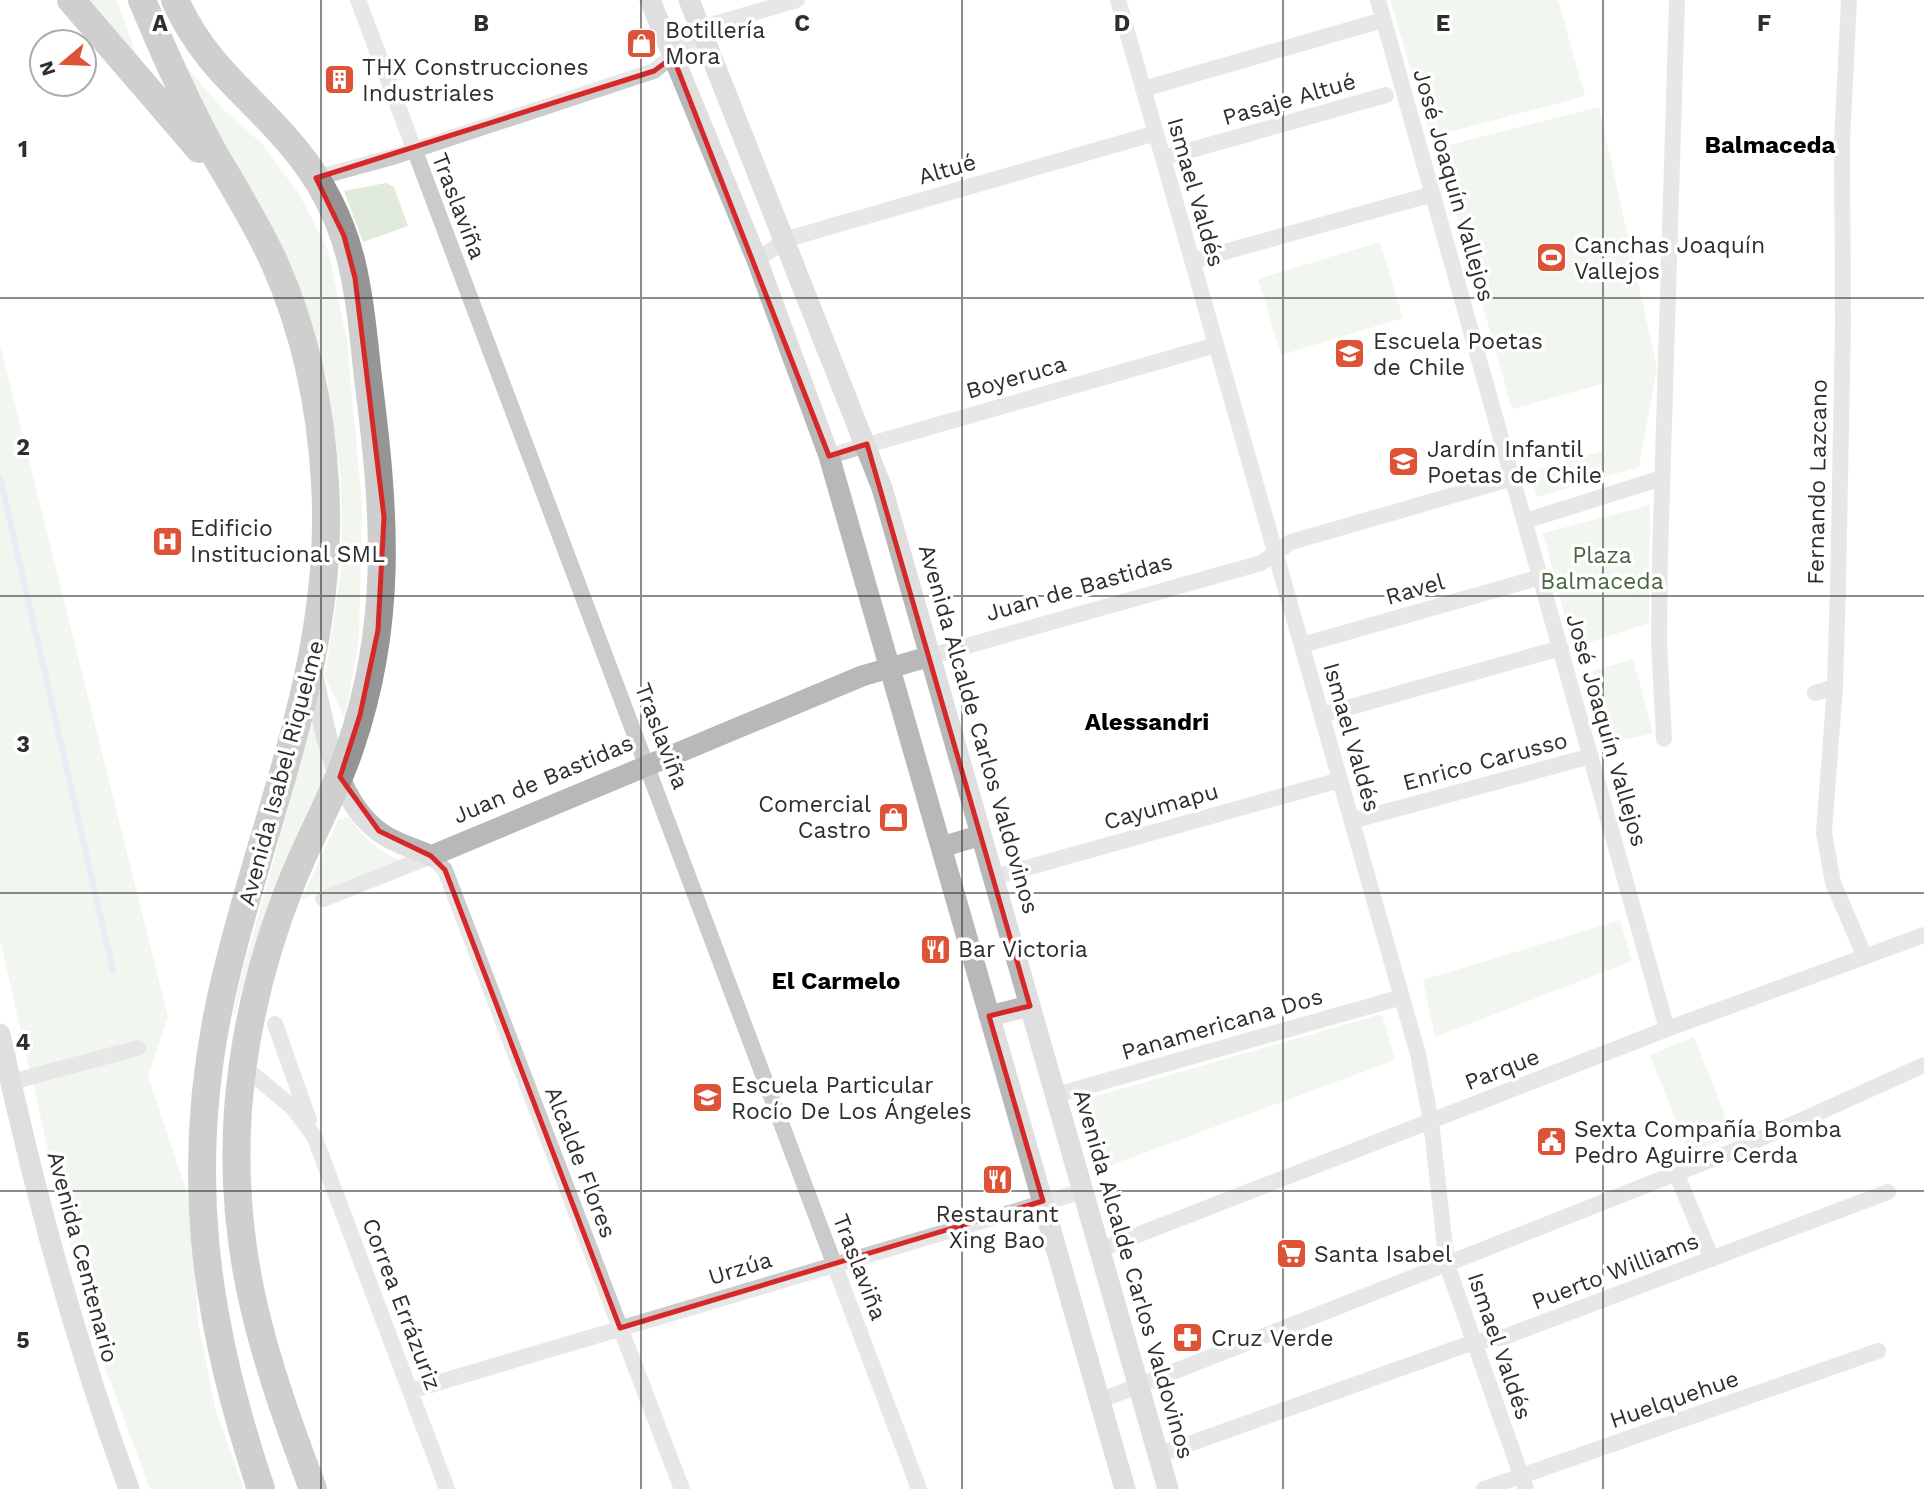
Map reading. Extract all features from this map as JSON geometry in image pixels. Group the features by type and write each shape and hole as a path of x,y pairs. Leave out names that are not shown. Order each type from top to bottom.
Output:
{"highway":[{"path":"71,0 242,199"},
{"name":"Avenida Isabel Riquelme","path":"142,0 193,113 242,199 276,268 291,307 317,412 325,481 326,551 312,671 224,984 204,1114 202,1208 211,1302 231,1395 261,1489"},
{"name":"Avenida Isabel Riquelme","path":"175,0 192,32 218,70 292,144 316,178 340,226 355,278 384,517 382,592 374,651 360,715 340,777 295,874 271,939 257,988 243,1066 236,1149 244,1265 266,1361 313,1489"}],"main road":[{"path":"650,0 757,260 829,456 1125,1489"},
{"name":"Avenida Alcalde Carlos Valdovinos","path":"690,0 867,444 931,656 1168,1489"},
{"name":"Juan de Bastidas","path":"431,856 648,763 890,666 931,656"},
{"path":"312,671 340,777 358,808 379,831 431,856"},
{"path":"942,847 981,835"},
{"path":"989,1016 1030,1006"},
{"name":"Avenida Centenario","path":"0,1034 58,1276 78,1345 129,1489"}],"street":[{"name":"Traslaviña","path":"358,0 648,763 919,1489"},
{"path":"316,178 654,71 711,25 797,0"},
{"name":"Ismael Valdés","path":"1118,0 1424,1077 1447,1265 1523,1482"},
{"name":"José Joaquín Vallejos","path":"1378,0 1667,1029"},
{"path":"1664,739 1660,642 1662,478 1671,288 1677,0"},
{"name":"Fernando Lazcano","path":"1849,0 1842,142 1843,324 1835,687 1824,832 1833,883 1865,957"},
{"path":"1143,89 1383,20"},
{"name":"Pasaje Altué","path":"1163,158 1386,95"},
{"name":"Altué","path":"757,260 787,239 1156,133"},
{"path":"1192,261 1433,194"},
{"name":"Boyeruca","path":"829,456 1216,345"},
{"name":"Juan de Bastidas","path":"931,656 1261,563 1291,542 1513,478"},
{"path":"1525,520 1662,478"},
{"name":"Ravel","path":"1302,645 1541,577"},
{"path":"1322,715 1561,648"},
{"path":"1815,693 1835,687"},
{"name":"Enrico Carusso","path":"1352,821 1591,755"},
{"name":"Cayumapu","path":"994,877 1340,780"},
{"name":"Juan de Bastidas","path":"323,899 431,856"},
{"name":"Alcalde Flores","path":"431,856 448,878 682,1489"},
{"name":"Parque","path":"1099,1250 1667,1029 1924,935"},
{"name":"Panamericana Dos","path":"1056,1095 1402,997"},
{"name":"Correa Errázuriz","path":"275,1024 314,1136 447,1489"},
{"path":"11,1082 138,1048"},
{"path":"1099,1401 1676,1174 1924,1065"},
{"name":"Correa Errázuriz","path":"243,1066 292,1107 314,1136"},
{"path":"1676,1174 1712,1259"},
{"name":"Urzúa","path":"410,1391 1083,1191"},
{"name":"Puerto Williams","path":"1158,1455 1474,1342 1504,1337 1888,1192"},
{"name":"Huelquehue","path":"1485,1489 1523,1482 1878,1351"}],"highlighted area":[{"path":"673,57 829,456 867,444 1030,1006 989,1016 1043,1201 620,1328 445,870 431,856 379,831 340,777 360,715 378,630 384,517 355,278 344,236 316,178 654,71"}],"green space":[{"path":"86,0 117,0 136,54 132,52"},
{"path":"1390,0 1558,0 1585,96 1431,137"},
{"path":"176,55 222,108 262,144 299,194 328,250 347,340 362,505 359,637 345,719 325,676 342,565 341,479 327,378 295,285"},
{"name":"Canchas Joaquín Vallejos","path":"1599,107 1657,368 1639,467 1537,497 1530,472 1602,451 1602,384 1512,409 1438,148"},
{"path":"386,183 394,187 408,226 363,242 344,191"},
{"path":"1380,242 1403,318 1281,355 1258,279"},
{"path":"0,344 168,1017 148,1076 191,1205 198,1323 216,1411 244,1489 150,1489 97,1346 66,1228 0,940"},
{"name":"Plaza Balmaceda","path":"1650,505 1649,623 1573,648 1543,533"},
{"path":"1633,659 1653,733 1612,743 1592,671"},
{"path":"313,719 326,776 261,928 232,1022 240,981"},
{"path":"349,817 372,843 402,861 301,900 338,820"},
{"path":"1620,920 1632,961 1435,1037 1423,980"},
{"path":"1382,1014 1395,1060 1098,1170 1079,1101"},
{"path":"1694,1037 1733,1136 1689,1153 1650,1055"}],"waterway":[{"path":"0,477 113,971"}],"place":[{"name":"Botillería Mora","path":"642,43"},
{"name":"THX Construcciones Industriales","path":"339,80"},
{"name":"Canchas Joaquín Vallejos","path":"1551,258"},
{"name":"Escuela Poetas de Chile","path":"1350,354"},
{"name":"Jardín Infantil Poetas de Chile","path":"1404,462"},
{"name":"Edificio Institucional SML","path":"167,541"},
{"name":"Comercial Castro","path":"894,817"},
{"name":"Bar Victoria","path":"935,949"},
{"name":"Escuela Particular Rocío De Los Ángeles","path":"708,1098"},
{"name":"Sexta Compañía Bomba Pedro Aguirre Cerda","path":"1551,1142"},
{"name":"Restaurant Xing Bao","path":"997,1180"},
{"name":"Santa Isabel","path":"1291,1254"},
{"name":"Cruz Verde","path":"1188,1338"}],"district":[{"name":"Balmaceda","path":"1770,145"},
{"name":"Alessandri","path":"1147,722"},
{"name":"El Carmelo","path":"836,981"}]}
